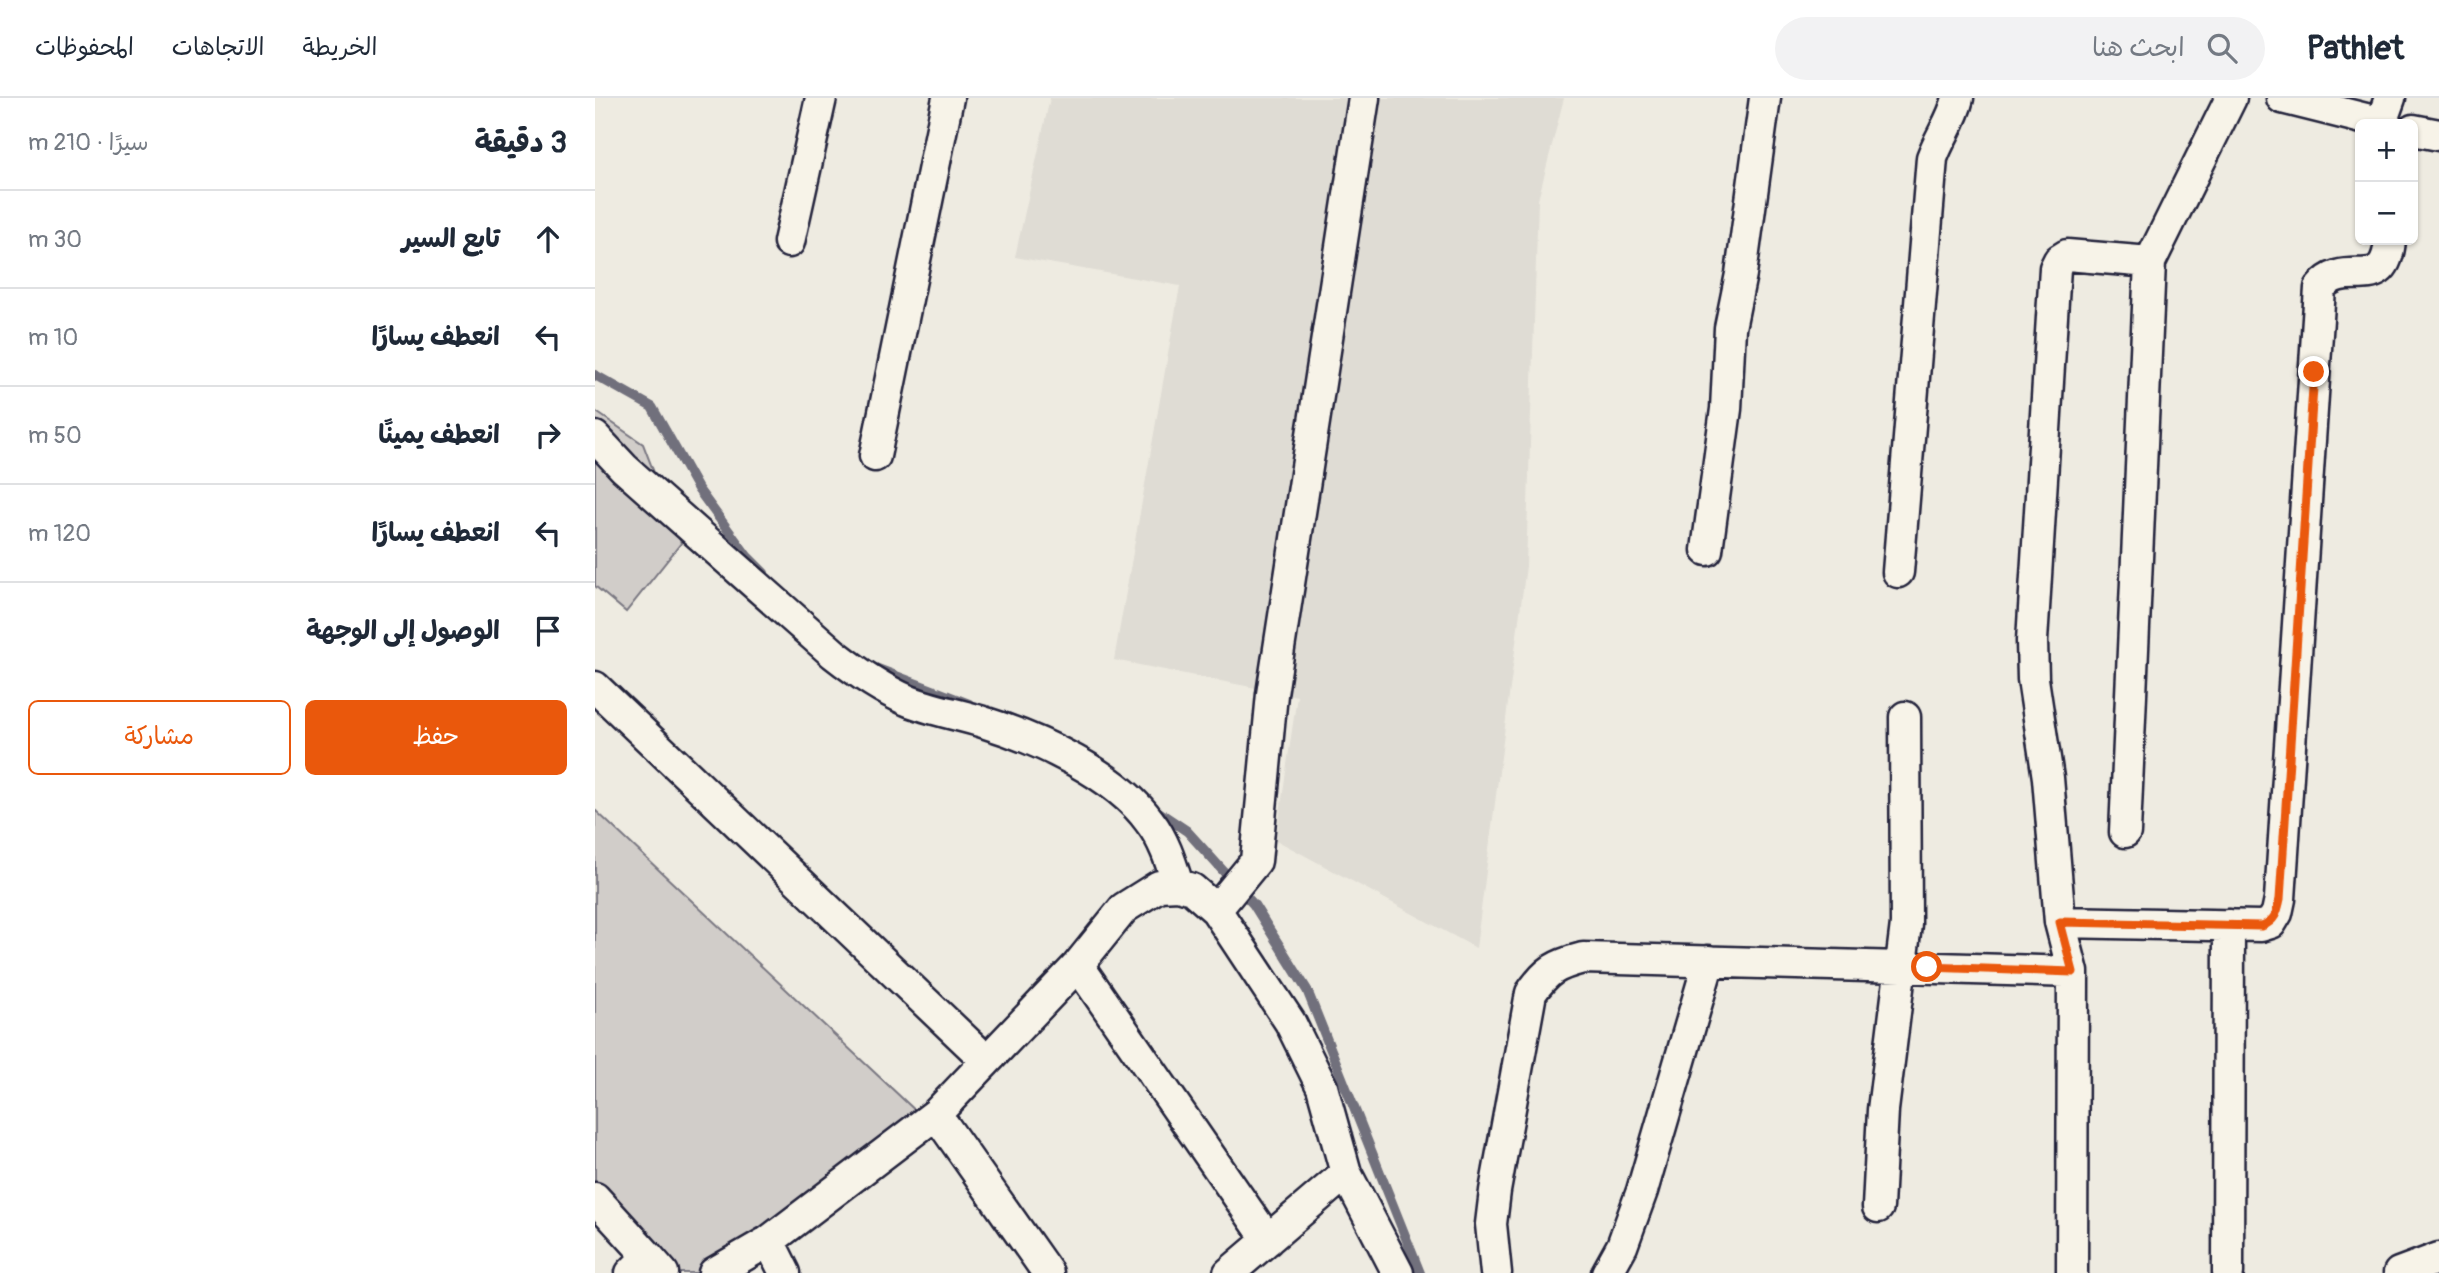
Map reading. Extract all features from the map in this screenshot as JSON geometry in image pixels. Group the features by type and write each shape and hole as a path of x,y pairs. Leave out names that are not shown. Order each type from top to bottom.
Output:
{"street":[{"path":"789,242 821,98"},
{"path":"874,456 948,98"},
{"path":"1216,910 1256,861 1272,694 1364,98"},
{"path":"1707,550 1725,408 1730,328 1741,274 1765,98"},
{"path":"1898,572 1932,158 1943,131 1955,113 1958,98"},
{"path":"2125,832 2150,262 2231,98"},
{"path":"2282,98 2386,115"},
{"path":"2418,131 2439,135"},
{"path":"2060,922 2262,926 2271,923 2277,913 2320,288 2327,279 2335,275 2370,275 2380,268 2387,257 2389,245"},
{"path":"2072,1273 2073,972 2060,922 2048,778 2033,679 2032,641 2055,268 2059,260 2067,255 2150,262"},
{"path":"595,437 624,468 861,675 909,701 1020,734 1071,759 1125,794 1151,822 1178,885"},
{"path":"595,687 986,1060"},
{"path":"1878,1207 1883,1110 1902,967 1907,899 1905,717"},
{"path":"714,1273 769,1241 936,1114 1079,965 1124,908 1159,887 1178,885 1192,888 1216,910 1290,1022 1322,1087 1346,1173 1384,1267"},
{"path":"2228,1273 2229,925"},
{"path":"1496,1273 1491,1224 1495,1191 1531,993 1543,976 1559,964 1583,958 2073,972"},
{"path":"1607,1273 1622,1246 1642,1191 1709,961"},
{"path":"1079,965 1268,1240"},
{"path":"936,1114 1048,1273"},
{"path":"1229,1273 1346,1173"},
{"path":"595,1198 647,1267"},
{"path":"769,1241 785,1273"},
{"path":"2399,1273 2439,1258"}],"shaded area":[{"path":"1050,98 1564,98 1538,200 1526,566 1476,948 1276,840 1297,696 1114,660 1180,286 1015,257"},
{"path":"595,411 643,444 681,543 626,612 595,586"},
{"path":"595,810 921,1116 700,1273 651,1273 595,1215"}],"waterway":[{"path":"595,375 652,407 698,489 747,556 764,573"},
{"path":"875,668 969,704"},
{"path":"1154,809 1187,831 1254,905 1307,990 1420,1273"}],"route":[{"path":"1927,967 2073,972 2060,922 2262,926 2271,923 2277,913 2280,899 2314,372"}]}
